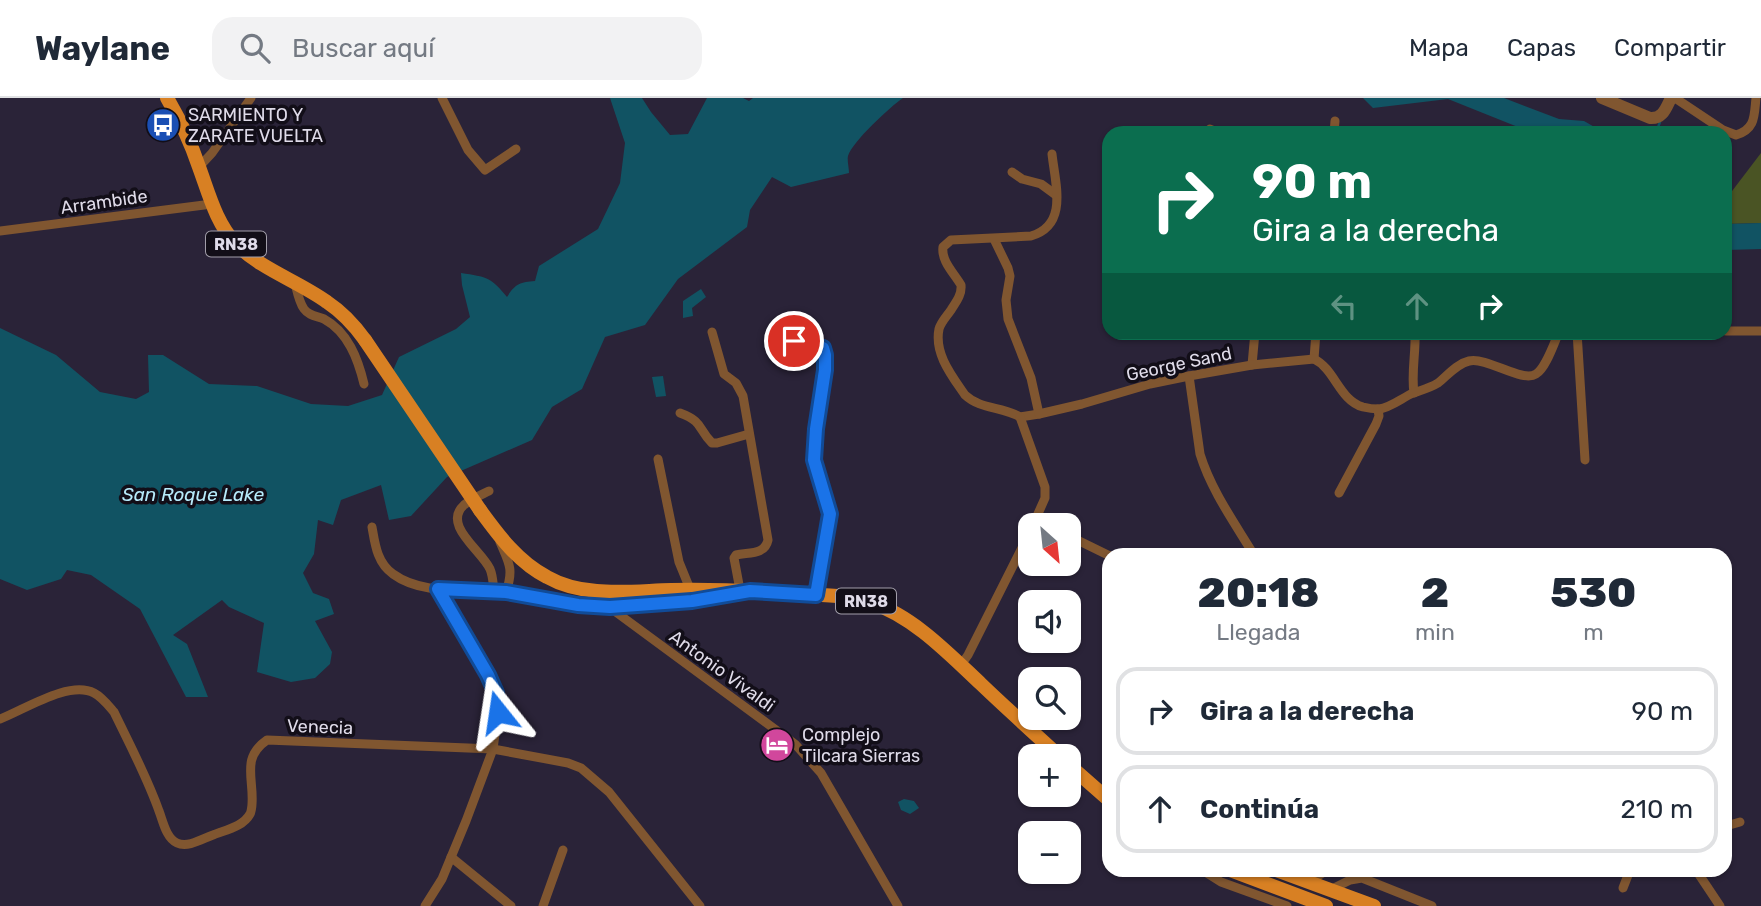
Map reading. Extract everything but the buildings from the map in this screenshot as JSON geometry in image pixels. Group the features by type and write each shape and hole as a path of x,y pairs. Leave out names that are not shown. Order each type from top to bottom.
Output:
{"main road":[{"name":"RN38","path":"167,98 188,138 212,204 227,232 243,250 327,302 352,324 495,531 527,565 567,586 600,591 745,591 855,598 870,602 897,613 916,627 1046,744"},
{"path":"1081,776 1102,794"},
{"path":"1248,877 1321,905"},
{"path":"1296,877 1374,906"},
{"path":"1310,882 1317,890 1321,905"},
{"path":"1321,905 1322,899 1331,896 1361,906"}],"street":[{"path":"199,167 251,98"},
{"path":"442,98 468,150 485,170 516,149"},
{"path":"1602,98 1655,119 1664,113 1673,98 1717,126"},
{"path":"1732,133 1736,135 1748,130 1753,122 1756,98"},
{"path":"1335,121 1335,126"},
{"path":"1039,513 1045,498 1045,487 1020,417 1006,410 982,406 970,400 946,366 940,351 939,331 962,289 943,258 943,247 951,240 1031,236 1046,230 1055,216 1052,154"},
{"path":"1012,172 1023,179 1041,184 1056,195"},
{"name":"Arrambide","path":"0,231 212,204"},
{"path":"994,239 1010,276 1006,300 1008,319 1031,378 1039,414"},
{"path":"295,283 304,309 323,319 344,336 358,364 363,384"},
{"path":"1732,331 1761,331"},
{"path":"372,527 379,558 386,569 406,581 438,589 506,592 578,605 610,607 692,601 745,591 734,558 736,555 759,552 764,549 768,540 743,396 736,383 724,374 712,332"},
{"path":"1252,365 1254,340"},
{"path":"1315,340 1314,359 1322,364 1347,397 1354,404 1378,409 1431,387 1469,361 1479,361 1525,377 1533,376 1543,367 1555,340"},
{"path":"1414,393 1412,380 1415,340"},
{"path":"1578,340 1585,460"},
{"path":"794,341 803,346 823,348 825,355 814,460 830,514 816,595"},
{"name":"George Sand","path":"1020,417 1189,376 1252,365 1314,359"},
{"path":"1189,376 1204,466 1250,548"},
{"path":"1339,493 1376,424 1378,409"},
{"path":"680,413 698,422 712,443 749,434"},
{"path":"658,459 679,562 690,589"},
{"path":"489,491 462,506 457,514 457,524 490,570 494,591"},
{"path":"495,531 511,570 506,592"},
{"path":"1082,543 1102,553"},
{"path":"961,665 1018,556"},
{"path":"425,906 442,879 493,750 498,712 496,693 488,675 438,589"},
{"name":"Antonio Vivaldi","path":"610,607 795,744 806,755 821,773 898,906"},
{"name":"Venecia","path":"0,719 67,691 93,692 114,712 151,788 167,833 175,842 181,844 191,844 241,824 251,814 251,763 253,754 267,740 493,750 568,763 591,775 609,792 700,906"},
{"path":"1732,824 1740,822"},
{"path":"543,906 564,850"},
{"path":"451,857 511,906"},
{"path":"1213,877 1287,906"},
{"path":"1310,882 1317,877"},
{"path":"1623,888 1627,877"},
{"path":"1701,877 1720,906"},
{"path":"1331,890 1350,880 1362,878 1432,906"}],"green space":[{"path":"1761,153 1761,223 1732,224 1732,191"}],"water":[{"name":"San Roque Lake","path":"610,98 642,98 670,135 688,134 707,98 743,98 749,101 753,98 903,98 872,125 851,150 848,158 849,173 791,187 772,177 750,210 747,227 678,279 645,325 605,337 582,389 552,407 532,440 447,477 411,516 389,520 381,485 341,500 333,525 318,520 314,554 303,573 313,593 329,599 334,614 315,621 332,652 330,664 315,678 291,682 257,672 264,623 229,607 222,600 173,635 187,644 208,697 186,697 140,609 91,575 67,570 61,579 27,590 0,579 0,328 56,355 100,392 136,399 149,392 148,355 163,355 209,384 257,386 311,404 348,406 382,395 399,357 456,329 470,317 461,273 488,279 507,297 518,284 535,281 539,266 598,229 620,183 625,143"},
{"path":"1363,98 1504,98 1559,119 1584,121 1593,126 1516,126 1448,99 1373,108"},
{"path":"1761,223 1761,249 1732,250 1732,224"},
{"path":"701,289 706,297 692,308 693,316 683,318 683,301"},
{"path":"663,376 666,396 656,397 652,377"},
{"path":"904,799 914,801 919,808 910,814 901,810 898,802"}],"waterway":[{"path":"1659,126 1660,122"}],"place":[{"name":"SARMIENTO Y ZARATE VUELTA","path":"163,125"},
{"name":"Complejo Tilcara Sierras","path":"777,745"}],"route":[{"path":"498,712 496,693 488,675 438,589 506,592 578,605 610,607 692,601 750,591 816,595 830,520 814,460 825,355 823,348 803,346 794,341"}]}
